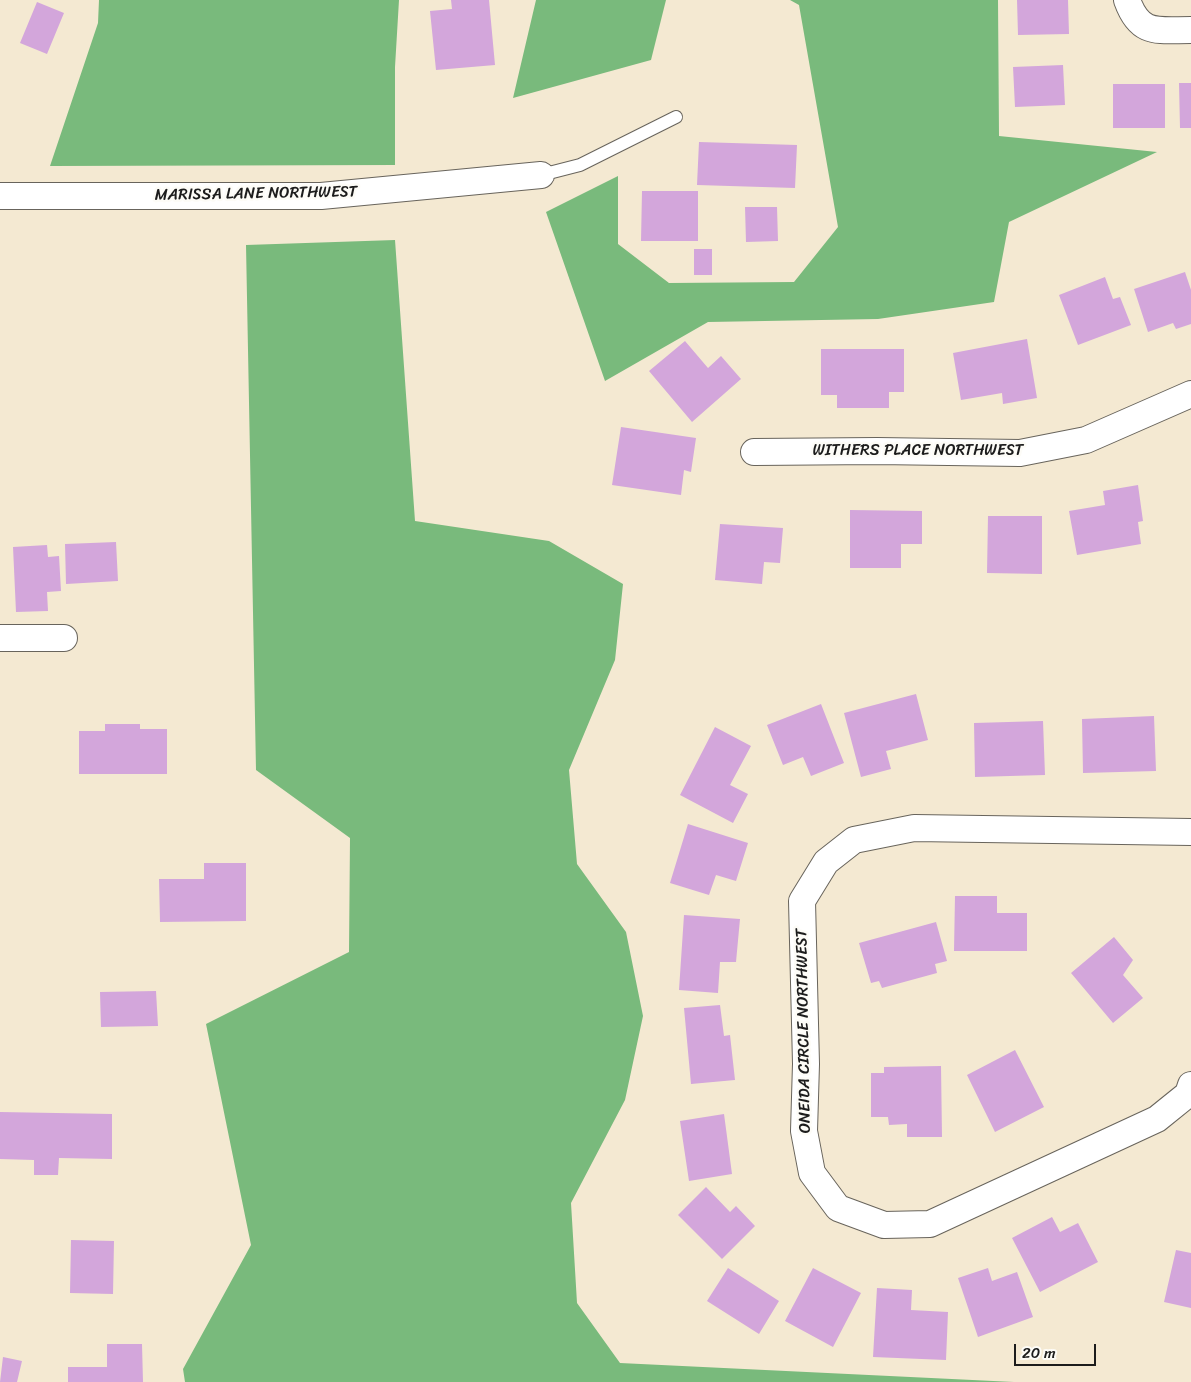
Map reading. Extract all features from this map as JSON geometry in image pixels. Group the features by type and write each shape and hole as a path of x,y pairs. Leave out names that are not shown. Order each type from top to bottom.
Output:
{"street":[{"path":"1127,0 1133,18 1145,27 1161,30 1191,30"},
{"name":"MARISSA LANE NORTHWEST","path":"0,196 321,196 541,175"},
{"name":"WITHERS PLACE NORTHWEST","path":"754,452 877,451 1020,454 1086,440 1191,394"},
{"path":"0,638 64,638"},
{"name":"ONEIDA CIRCLE NORTHWEST","path":"1191,832 914,828 854,840 826,862 802,902 806,1064 804,1131 812,1173 838,1208 884,1224 930,1224 1157,1119 1188,1094 1191,1085"}],"lane":[{"path":"541,175 580,165 676,117"}],"green space":[{"path":"99,0 399,0 395,67 395,165 50,166 98,23"},
{"path":"536,0 666,0 651,60 513,98"},
{"path":"790,0 998,0 999,136 1157,152 1009,222 994,302 878,319 708,322 605,381 546,212 618,176 618,244 669,283 794,282 838,227 799,5"},
{"path":"395,240 415,521 549,541 623,584 615,660 569,770 577,864 626,932 643,1016 625,1100 571,1203 577,1303 620,1363 1014,1382 185,1382 183,1369 251,1245 206,1024 349,952 350,838 256,770 246,245"}],"building":[{"path":"451,0 489,0 495,65 436,70 430,11 452,9"},
{"path":"1017,0 1068,0 1069,34 1018,35"},
{"path":"37,2 64,13 47,54 20,43"},
{"path":"1063,65 1065,105 1015,107 1013,67"},
{"path":"1179,83 1191,83 1191,128 1180,128"},
{"path":"1113,84 1165,84 1165,128 1113,128"},
{"path":"699,142 797,145 795,188 697,185"},
{"path":"642,191 698,191 698,241 641,241"},
{"path":"745,207 777,207 778,241 746,242"},
{"path":"694,249 712,249 712,275 694,275"},
{"path":"1185,272 1191,290 1191,324 1176,329 1173,323 1148,332 1134,289"},
{"path":"1105,277 1113,299 1120,297 1131,325 1078,345 1059,295"},
{"path":"1027,339 1037,398 1003,404 1002,393 961,400 953,353"},
{"path":"685,341 708,368 721,356 741,379 692,422 649,371"},
{"path":"821,349 904,349 904,392 889,392 889,408 837,408 837,395 821,395"},
{"path":"621,427 696,438 691,472 684,470 681,495 612,485"},
{"path":"1138,485 1143,521 1138,522 1141,544 1077,555 1069,511 1105,505 1103,491"},
{"path":"850,510 922,511 922,544 901,544 901,568 850,568"},
{"path":"988,516 1042,516 1042,574 987,573"},
{"path":"720,524 783,528 780,563 764,562 762,584 715,580"},
{"path":"116,542 118,581 66,584 65,544"},
{"path":"47,545 48,557 59,556 61,591 47,592 48,611 16,612 13,547"},
{"path":"916,694 928,740 886,751 891,769 861,777 844,713"},
{"path":"821,704 844,763 811,776 803,757 783,765 767,725"},
{"path":"1154,716 1156,771 1083,773 1082,719"},
{"path":"1043,721 1045,775 975,777 974,723"},
{"path":"105,724 140,724 140,729 167,729 167,774 79,774 79,731 105,731"},
{"path":"715,727 751,746 730,785 748,794 733,823 680,795"},
{"path":"688,824 748,843 736,881 716,875 709,895 670,883"},
{"path":"204,863 246,863 246,921 160,922 159,879 204,879"},
{"path":"955,896 997,896 997,913 1027,913 1027,951 954,951"},
{"path":"684,915 740,919 736,962 720,962 718,993 679,990"},
{"path":"936,922 947,961 935,964 937,973 882,988 879,981 871,983 859,943"},
{"path":"1114,937 1133,960 1123,975 1143,998 1113,1023 1071,973"},
{"path":"156,991 158,1026 101,1027 100,992"},
{"path":"720,1005 724,1036 730,1035 735,1080 691,1084 684,1008"},
{"path":"1015,1050 1044,1107 995,1132 967,1075"},
{"path":"941,1066 942,1137 907,1137 907,1124 889,1125 888,1117 871,1117 871,1073 884,1073 884,1067"},
{"path":"0,1112 112,1114 112,1159 59,1158 58,1175 34,1175 34,1160 0,1159"},
{"path":"724,1114 732,1174 689,1181 680,1121"},
{"path":"706,1187 730,1212 736,1206 755,1226 722,1259 678,1215"},
{"path":"1052,1217 1060,1232 1078,1223 1098,1262 1040,1292 1012,1238"},
{"path":"71,1240 114,1241 113,1294 70,1293"},
{"path":"1176,1250 1191,1253 1191,1308 1164,1302"},
{"path":"728,1268 779,1301 759,1334 707,1301"},
{"path":"813,1268 861,1293 833,1347 785,1321"},
{"path":"988,1268 992,1281 1017,1272 1033,1317 978,1337 958,1278"},
{"path":"877,1288 912,1290 911,1310 948,1312 946,1360 873,1357"},
{"path":"107,1344 142,1344 143,1382 68,1382 68,1367 107,1367"},
{"path":"3,1357 22,1361 17,1382 0,1382"}]}
